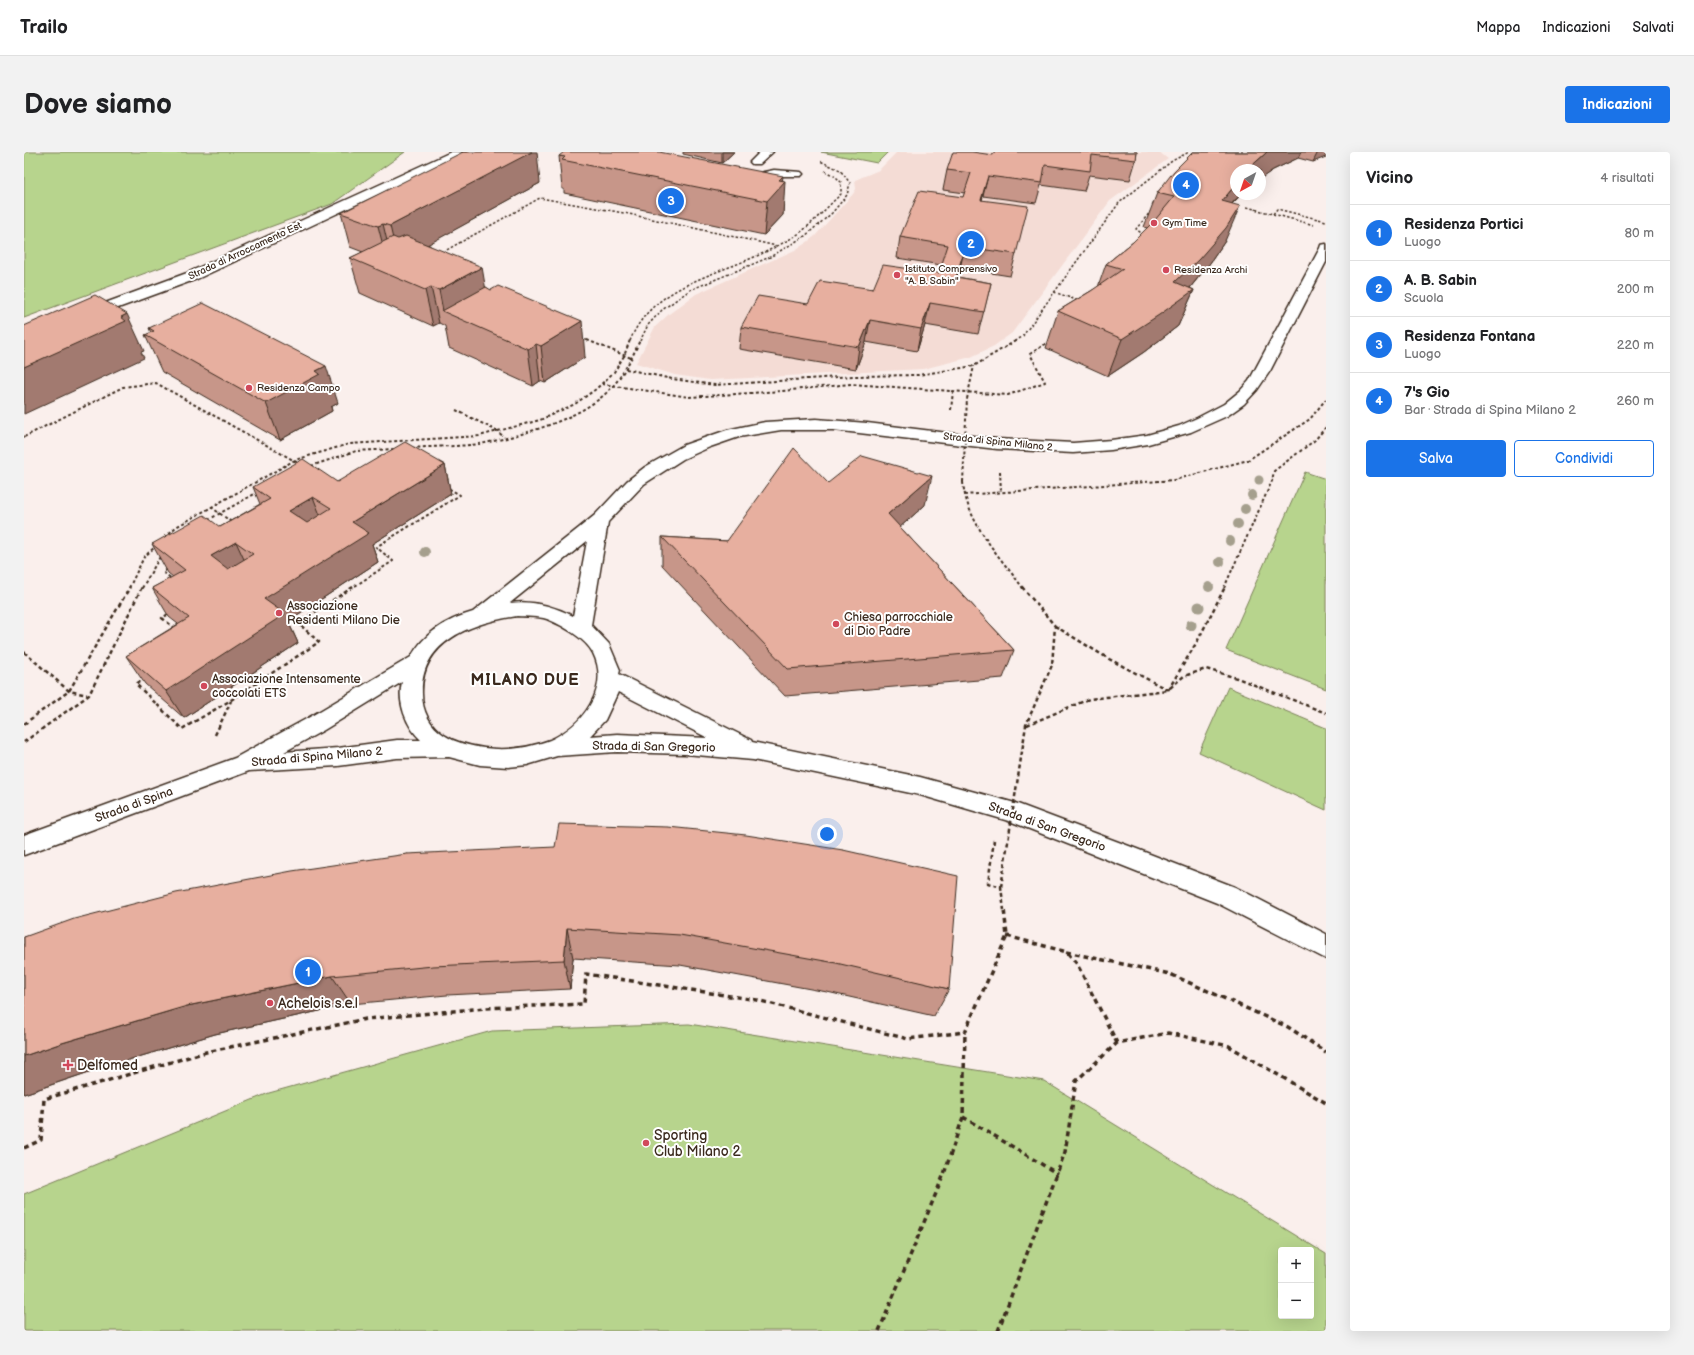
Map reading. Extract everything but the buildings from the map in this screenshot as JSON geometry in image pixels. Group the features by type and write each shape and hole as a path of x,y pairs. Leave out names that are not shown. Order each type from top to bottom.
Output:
{"street":[{"name":"Strada di Arroccamento Est","path":"68,321 192,276 460,152"},
{"path":"756,162 767,152"},
{"path":"730,179 743,179 774,173 797,174"},
{"name":"Strada di Spina Milano 2","path":"481,615 517,609 551,613 580,626 596,641 607,658 610,678 605,699 600,709 589,724 573,737 554,747 528,756 500,759 473,756 450,748 430,736 417,719 410,700 411,681 418,662 433,642 455,626 481,615 520,587 600,519 637,481 669,458 693,447 750,430 778,426 827,424 997,444 1062,448 1107,446 1171,434 1200,424 1227,409 1252,387 1326,248"},
{"path":"580,626 600,519"},
{"name":"Strada di Spina Milano 2","path":"244,764 316,724 418,662"},
{"name":"Strada di San Gregorio","path":"610,678 753,751"},
{"name":"Strada di San Gregorio","path":"554,747 617,743 753,751 920,786 1015,813 1226,896 1326,947"},
{"name":"Strada di Spina Milano 2","path":"244,764 338,757 397,749 450,748"},
{"name":"Strada di Spina","path":"24,845 244,764"}],"path":[{"path":"626,369 672,379 715,385 854,376 918,375 974,366 1022,337 1119,203 1172,161 1190,152"},
{"path":"410,448 484,443 553,424 588,407 613,386 626,369 648,325 662,310 690,290 770,257 805,236 832,213 847,195 850,183 840,170 817,160"},
{"path":"24,724 69,691 130,587 144,557 176,527 295,460 349,444 479,436 540,420 576,404 596,389 614,372 624,356 635,328 659,303 685,285 765,253 778,246 801,232 841,194 843,187 842,182 836,176 822,169"},
{"path":"438,255 540,198 624,213 778,246"},
{"path":"1147,237 1136,229 1156,205"},
{"path":"1247,207 1318,227"},
{"path":"1273,214 1277,209 1326,221"},
{"path":"1054,292 1084,302"},
{"path":"580,337 631,358"},
{"path":"601,384 689,397 782,391 852,384 1008,394 1045,382 1030,354 1055,337"},
{"path":"974,366 967,399 963,482 964,495 982,534 1023,588 1055,626 1109,659 1168,690"},
{"path":"24,437 123,387 156,382 295,460 306,468 356,451 402,448"},
{"path":"964,495 1174,480 1248,460 1310,419 1326,399"},
{"path":"456,410 496,431 504,437"},
{"path":"1168,690 1191,654 1232,572 1272,481 1274,471 1315,440 1326,427"},
{"path":"215,734 232,700 319,642 298,623 393,561 376,547 460,495 412,467 348,504 314,481 256,515 273,528 236,550 219,538 163,572 195,598 162,618 197,646 136,684 182,729 232,700"},
{"path":"207,520 260,491"},
{"path":"211,508 235,525"},
{"path":"24,742 89,695 141,589 159,557 165,552"},
{"path":"879,1331 944,1174 963,1118 964,1032 1007,936 1001,888 1026,725 1052,665 1055,626"},
{"path":"24,652 69,691 89,695"},
{"path":"1026,725 1089,699 1168,690 1184,676 1206,669 1237,678 1326,713"},
{"path":"994,838 988,883 1001,888"},
{"path":"1007,936 1066,952 1170,974 1288,1027 1326,1052"},
{"path":"1066,952 1078,964 1117,1043"},
{"path":"24,1148 41,1140 44,1099 206,1052 366,1019 485,1008 584,1004 586,974 757,1000 908,1039 964,1032"},
{"path":"998,1331 1065,1152 1076,1081 1117,1043 1168,1033 1229,1046 1326,1103"},
{"path":"963,1118 1058,1174"}],"shaded area":[{"name":"Istituto Comprensivo \"A. B. Sabin\"","path":"897,152 1159,152 1168,159 1110,201 1012,333 994,346 971,357 923,369 710,380 675,375 636,363 655,327 669,314 696,294 795,250 806,243 815,236 853,194 856,189 855,180 879,170"}],"green space":[{"path":"24,152 405,152 332,204 24,318"},
{"path":"821,152 888,152 877,163"},
{"path":"1305,472 1326,479 1326,689 1226,650"},
{"path":"1228,687 1326,728 1326,810 1199,752"},
{"name":"Sporting Club Milano 2","path":"689,1024 1044,1081 1326,1254 1326,1331 24,1331 24,1194 269,1093 492,1031"}],"place":[{"name":"7's Gio","path":"1186,185"},
{"name":"Residenza Fontana","path":"671,201"},
{"name":"Gym Time","path":"1154,223"},
{"name":"A. B. Sabin","path":"971,244"},
{"name":"Residenza Archi","path":"1166,270"},
{"name":"Istituto Comprensivo \"A. B. Sabin\"","path":"897,275"},
{"name":"Residenza Campo","path":"249,388"},
{"name":"Associazione Residenti Milano Die","path":"279,613"},
{"name":"Chiesa parrocchiale di Dio Padre","path":"836,624"},
{"name":"Associazione Intensamente coccolati ETS","path":"204,686"},
{"name":"Residenza Portici","path":"308,972"},
{"name":"Achelois s.e.l","path":"270,1003"},
{"name":"Delfomed","path":"68,1065"},
{"name":"Sporting Club Milano 2","path":"646,1143"}],"district":[{"name":"MILANO DUE","path":"525,680"}]}
